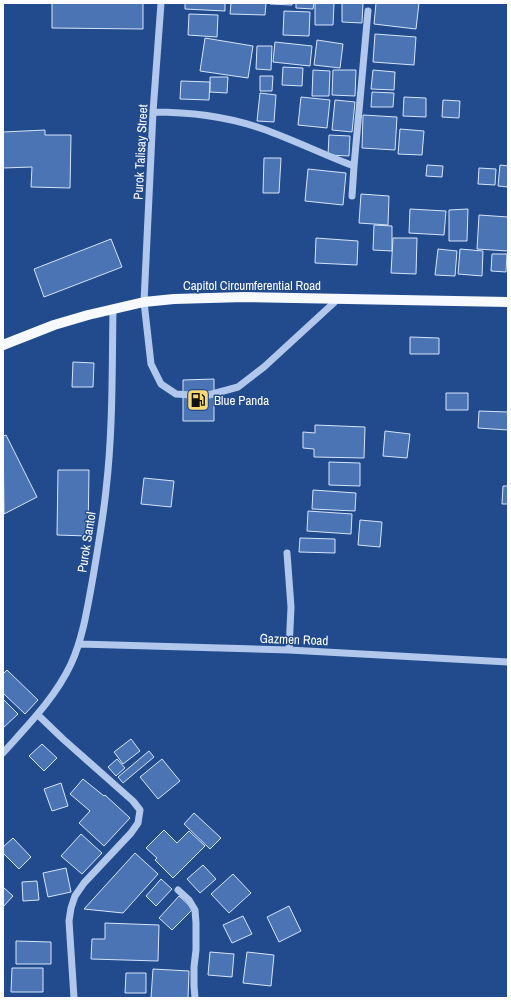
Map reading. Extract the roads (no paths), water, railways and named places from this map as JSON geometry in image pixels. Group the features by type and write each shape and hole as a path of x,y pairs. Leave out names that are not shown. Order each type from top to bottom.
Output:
{"main road":[{"name":"Capitol Circumferential Road","path":"3,345 54,325 88,315 144,302 174,298 211,297 508,302"}],"street":[{"name":"Purok Talisay Street","path":"161,3 144,302 151,364 161,384 176,394 205,396 238,387 264,367 338,299"},
{"path":"352,196 368,11"},
{"path":"154,112 172,112 198,115 244,123 262,128 354,166"},
{"name":"Purok Santol","path":"3,753 38,715 58,686 70,665 79,644 101,532 106,489 110,438 113,309"},
{"path":"287,553 291,608 289,650"},
{"name":"Gazmen Road","path":"79,644 289,650 508,662"},
{"path":"38,715 133,801 140,810 138,823 131,833 84,883 75,896 70,908 69,921 74,998"},
{"path":"178,890 189,900 195,910 195,998"}],"place":[{"name":"Blue Panda","path":"198,400"}]}
